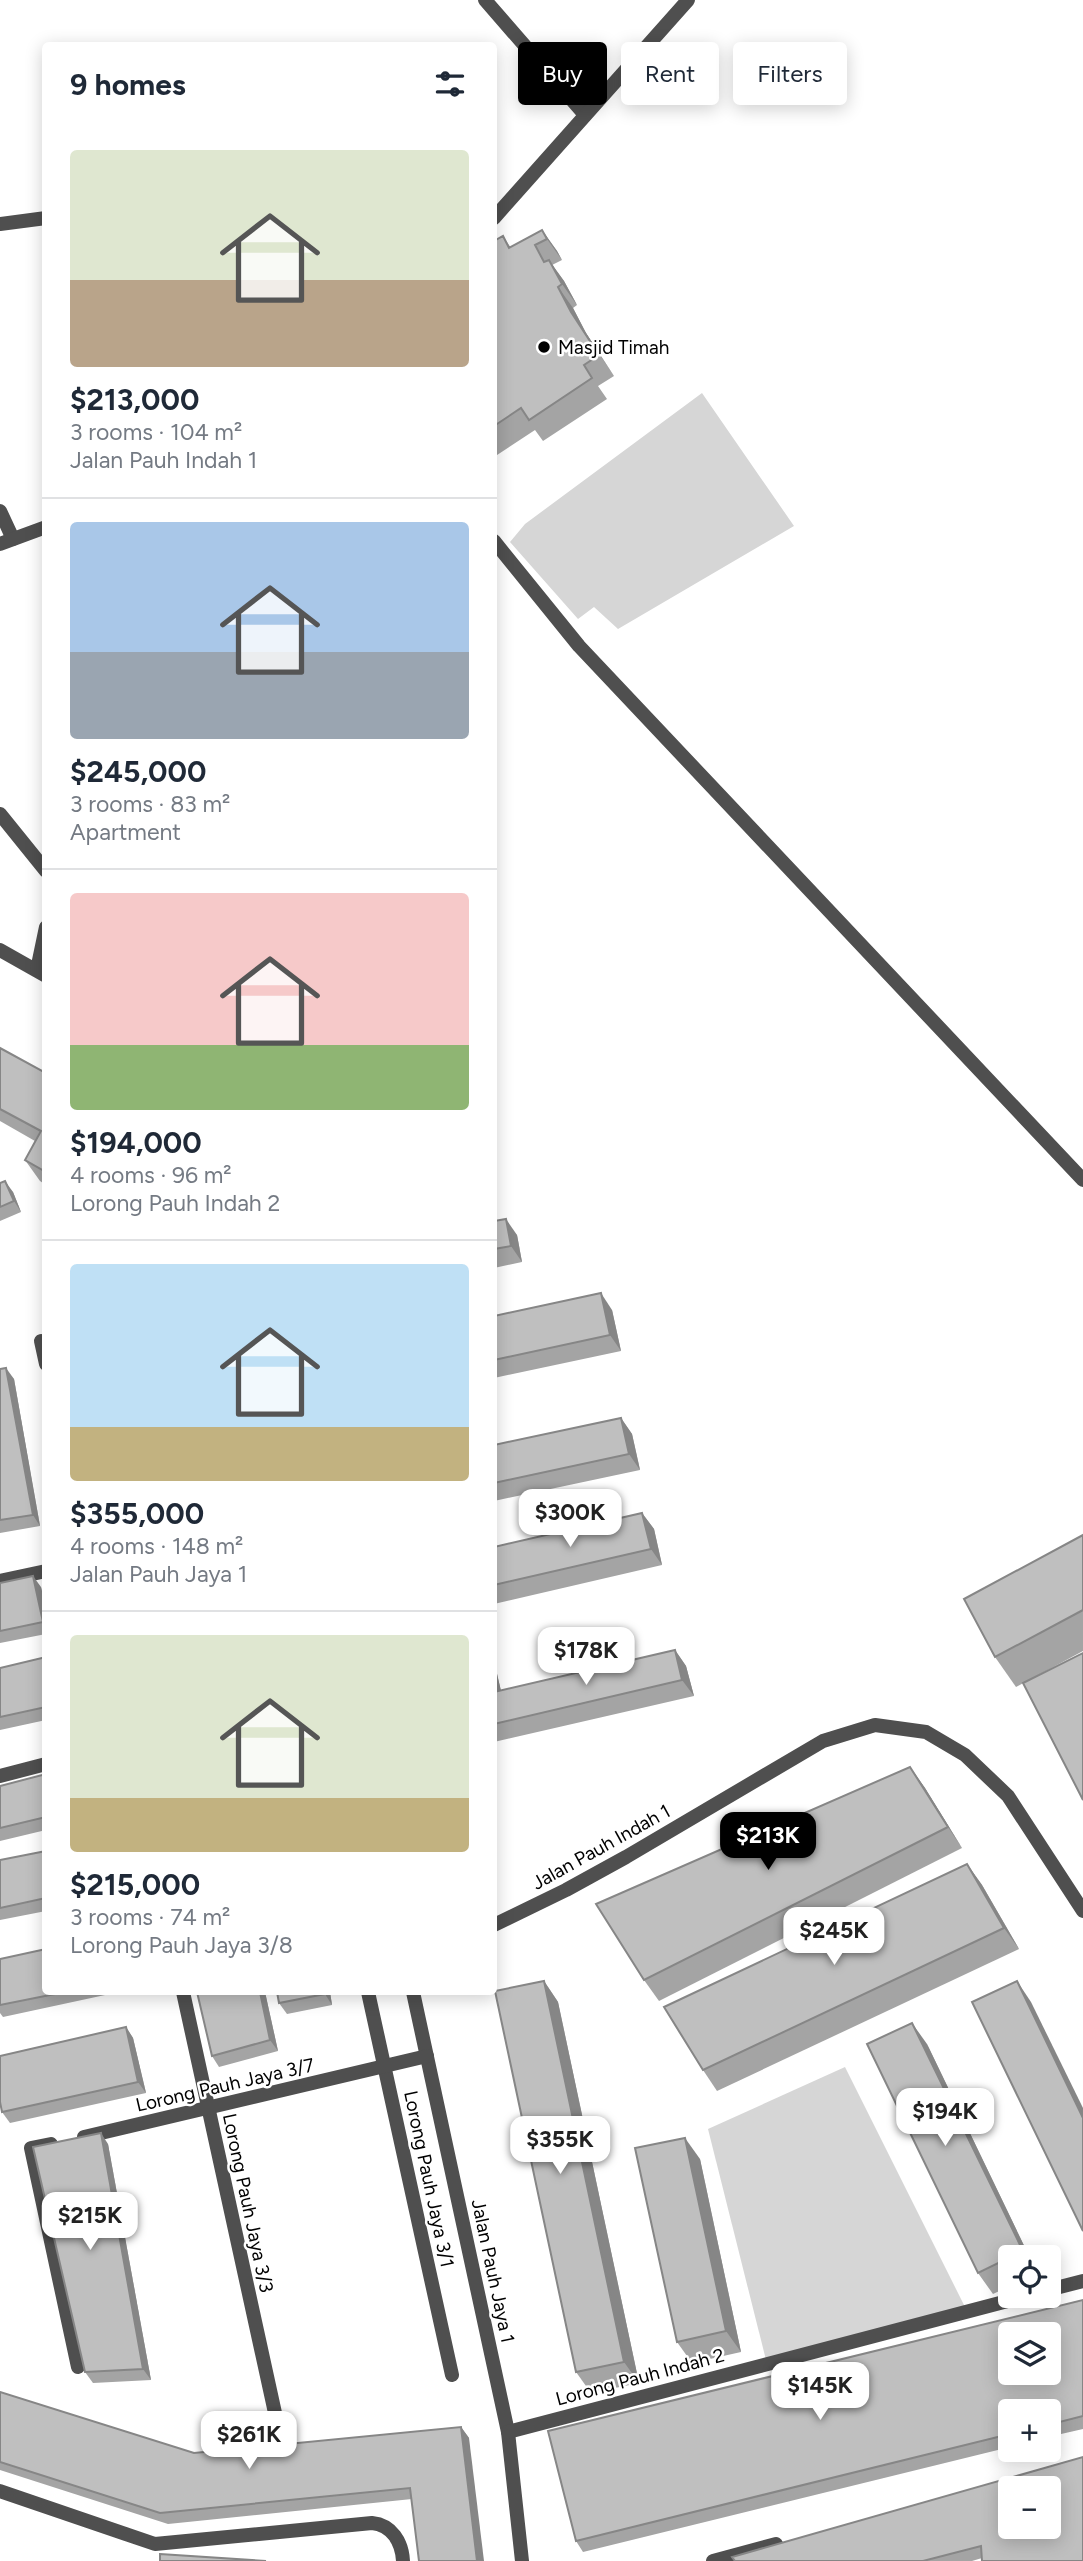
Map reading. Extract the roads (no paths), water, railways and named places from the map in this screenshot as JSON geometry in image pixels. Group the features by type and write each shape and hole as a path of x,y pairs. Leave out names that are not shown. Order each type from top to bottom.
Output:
{"street":[{"path":"485,0 586,116"},
{"path":"497,215 688,0"},
{"path":"0,224 42,219"},
{"path":"0,511 7,541 42,528"},
{"path":"497,545 579,646 1083,1180"},
{"path":"0,814 42,866"},
{"path":"0,950 41,973"},
{"path":"41,1342 42,1346"},
{"path":"0,1581 42,1572"},
{"name":"Jalan Pauh Indah 1","path":"497,1923 614,1864 824,1741 875,1725 926,1732 965,1755 1008,1796 1083,1910"},
{"path":"0,1776 42,1765"},
{"name":"Lorong Pauh Jaya 3/3","path":"184,1995 277,2422"},
{"name":"Lorong Pauh Jaya 3/1","path":"369,1995 452,2375"},
{"name":"Jalan Pauh Jaya 1","path":"414,1995 508,2432 523,2561"},
{"name":"Lorong Pauh Jaya 3/7","path":"78,2367 31,2148 427,2056"},
{"path":"1061,2287 1083,2281"},
{"name":"Lorong Pauh Indah 2","path":"508,2432 998,2304"},
{"path":"0,2491 155,2544 382,2524 398,2540 402,2561"},
{"path":"713,2561 792,2540"}],"place":[{"name":"Masjid Timah","path":"544,347"}]}
